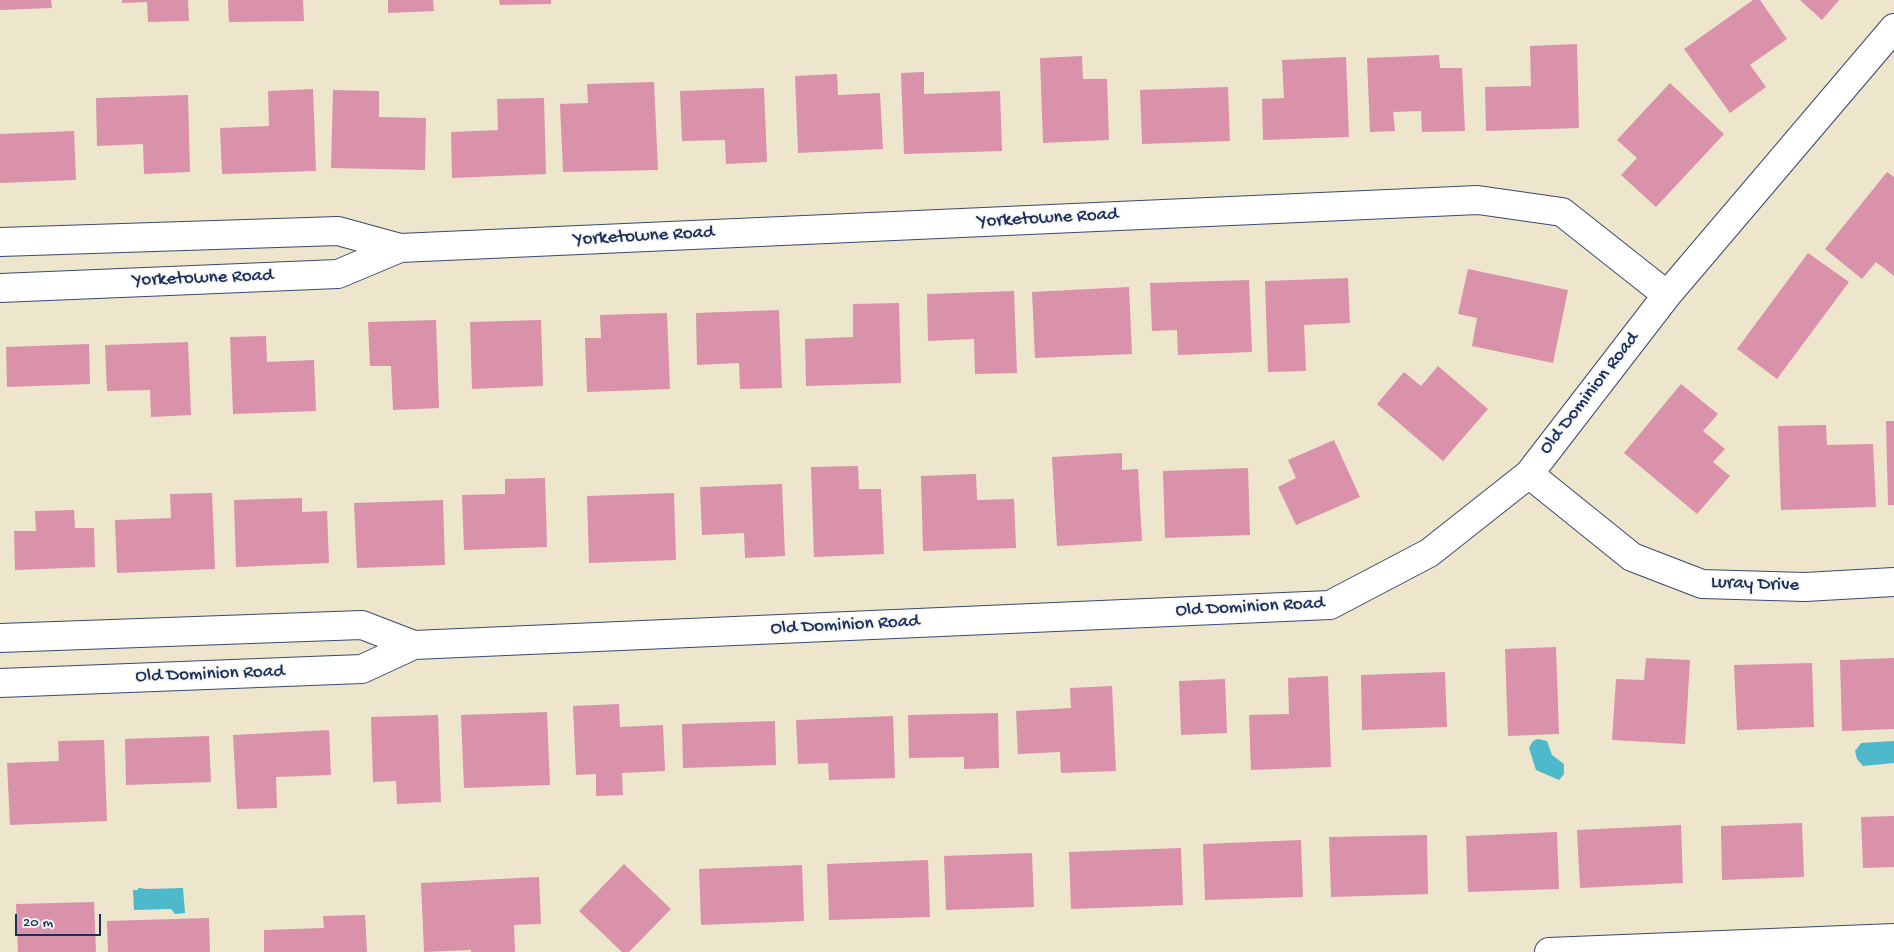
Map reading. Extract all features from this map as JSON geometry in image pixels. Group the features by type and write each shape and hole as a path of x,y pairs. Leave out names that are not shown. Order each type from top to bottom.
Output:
{"street":[{"name":"Old Dominion Road","path":"0,683 362,669 414,645 1330,605 1429,553 1529,474 1667,295 1894,28"},
{"name":"Yorketowne Road","path":"0,242 338,231 400,248 1478,200 1562,212 1667,295"},
{"name":"Yorketowne Road","path":"0,288 338,274 400,248"},
{"name":"Luray Drive","path":"1529,474 1632,557 1702,584 1805,587 1894,582"},
{"name":"Old Dominion Road","path":"0,638 362,625 414,645"},
{"path":"1549,952 1894,938"}],"water":[{"path":"1538,739 1547,741 1552,755 1564,764 1564,774 1559,780 1536,770 1529,748 1533,741"},
{"path":"1894,741 1894,763 1863,766 1857,759 1855,751 1861,743"},
{"path":"138,888 183,888 185,913 175,914 171,909 134,910 133,890 138,890"}],"building":[{"path":"0,0 51,0 52,8 0,10"},
{"path":"122,0 188,0 189,21 148,22 147,2 122,3"},
{"path":"228,0 303,0 304,21 229,22"},
{"path":"388,0 433,0 434,11 388,13"},
{"path":"499,0 551,0 551,4 500,5"},
{"path":"1753,0 1760,0 1787,39 1750,65 1766,87 1730,113 1684,49"},
{"path":"1800,0 1839,0 1822,20"},
{"path":"1577,44 1579,128 1486,131 1485,87 1531,86 1530,46"},
{"path":"1439,55 1440,68 1462,68 1465,131 1422,132 1421,111 1393,112 1395,131 1370,132 1367,58"},
{"path":"1082,56 1083,79 1107,79 1109,140 1043,143 1040,58"},
{"path":"1346,57 1349,137 1263,140 1262,99 1284,98 1282,60"},
{"path":"924,72 924,94 1000,91 1002,151 904,154 901,73"},
{"path":"837,74 838,95 880,93 883,149 798,153 795,76"},
{"path":"654,82 658,170 563,172 560,104 588,103 587,84"},
{"path":"1670,83 1724,134 1656,207 1621,175 1637,158 1617,140"},
{"path":"1228,87 1230,141 1142,144 1140,90"},
{"path":"764,88 767,162 726,164 725,140 682,141 680,91"},
{"path":"313,89 316,171 222,174 220,128 269,126 268,91"},
{"path":"333,90 379,91 379,117 426,118 425,170 331,168"},
{"path":"188,95 190,172 144,174 143,144 97,146 96,98"},
{"path":"544,98 546,174 452,178 451,132 498,130 497,99"},
{"path":"74,131 76,180 0,183 0,134"},
{"path":"1887,172 1894,177 1894,276 1876,262 1862,279 1825,249"},
{"path":"1808,253 1849,282 1777,379 1737,349"},
{"path":"1468,269 1568,290 1553,363 1472,346 1477,318 1458,314"},
{"path":"1348,278 1350,323 1304,325 1306,371 1268,372 1265,281"},
{"path":"1249,280 1252,352 1178,355 1177,330 1152,331 1150,283"},
{"path":"1129,287 1132,354 1035,358 1032,292"},
{"path":"1014,291 1017,373 975,374 974,339 928,341 927,294"},
{"path":"899,303 901,383 806,386 805,339 853,337 853,304"},
{"path":"779,310 782,388 740,389 739,363 697,365 696,313"},
{"path":"667,313 670,389 587,392 585,338 601,338 600,315"},
{"path":"436,320 439,408 393,410 391,366 370,366 368,322"},
{"path":"541,320 543,386 472,389 470,322"},
{"path":"266,336 267,362 314,360 316,411 233,414 230,337"},
{"path":"188,342 191,415 151,417 150,390 107,391 105,345"},
{"path":"89,344 90,384 7,387 6,347"},
{"path":"1438,366 1488,409 1443,461 1377,404 1404,372 1421,386"},
{"path":"1681,384 1718,414 1703,431 1725,449 1713,462 1730,476 1697,514 1624,453"},
{"path":"1886,421 1894,421 1894,505 1888,505"},
{"path":"1826,425 1827,445 1873,444 1876,507 1781,510 1778,426"},
{"path":"1334,440 1360,497 1296,525 1278,487 1296,478 1288,460"},
{"path":"1122,453 1122,470 1138,469 1142,541 1057,546 1052,457"},
{"path":"858,466 859,489 881,489 884,554 814,557 811,467"},
{"path":"1248,468 1250,535 1165,538 1163,471"},
{"path":"976,474 977,500 1014,499 1016,548 923,551 921,476"},
{"path":"545,478 547,547 464,550 462,495 505,494 505,479"},
{"path":"782,484 785,556 745,558 744,533 702,535 700,487"},
{"path":"212,493 215,569 117,573 115,520 171,518 170,494"},
{"path":"674,493 676,560 589,563 587,496"},
{"path":"302,498 302,512 327,511 329,563 236,567 234,500"},
{"path":"443,500 445,565 357,568 354,503"},
{"path":"74,510 75,528 94,528 95,567 15,570 14,531 36,531 35,511"},
{"path":"1556,647 1559,734 1508,736 1505,649"},
{"path":"1646,658 1690,660 1685,744 1612,740 1616,679 1644,680"},
{"path":"1894,658 1894,729 1842,731 1840,660"},
{"path":"1812,663 1814,727 1737,730 1734,665"},
{"path":"1445,672 1447,727 1362,730 1361,675"},
{"path":"1328,676 1331,767 1251,770 1249,715 1289,714 1288,678"},
{"path":"1225,679 1227,733 1181,735 1179,681"},
{"path":"1112,686 1116,771 1061,773 1060,752 1018,754 1016,711 1071,708 1070,688"},
{"path":"619,704 620,727 663,725 665,771 622,773 623,795 596,796 596,774 576,775 573,706"},
{"path":"547,712 550,785 464,788 461,715"},
{"path":"998,713 999,768 964,769 964,757 909,758 908,715"},
{"path":"438,715 441,802 397,804 396,781 373,782 371,717"},
{"path":"893,716 895,778 829,780 828,763 798,764 796,720"},
{"path":"775,721 776,765 683,768 682,724"},
{"path":"329,730 331,775 276,777 277,808 237,809 233,735"},
{"path":"209,736 211,782 126,785 125,739"},
{"path":"104,740 107,821 10,825 7,763 59,761 58,741"},
{"path":"1894,816 1894,867 1863,868 1861,817"},
{"path":"1802,823 1804,877 1722,880 1721,826"},
{"path":"1681,825 1683,883 1580,888 1577,830"},
{"path":"1557,832 1559,889 1468,892 1466,836"},
{"path":"1427,835 1428,894 1331,897 1329,837"},
{"path":"1301,840 1303,897 1205,900 1203,844"},
{"path":"1181,848 1183,905 1071,909 1069,852"},
{"path":"1032,853 1034,907 946,910 944,856"},
{"path":"928,860 930,917 829,920 827,864"},
{"path":"624,864 671,909 629,952 622,952 579,911"},
{"path":"802,865 804,921 701,925 699,869"},
{"path":"539,877 541,924 514,925 515,952 471,952 471,950 424,952 421,883"},
{"path":"94,902 96,952 18,952 16,904"},
{"path":"365,915 367,952 264,952 264,930 324,928 323,916"},
{"path":"209,918 210,952 108,952 107,921"}]}
